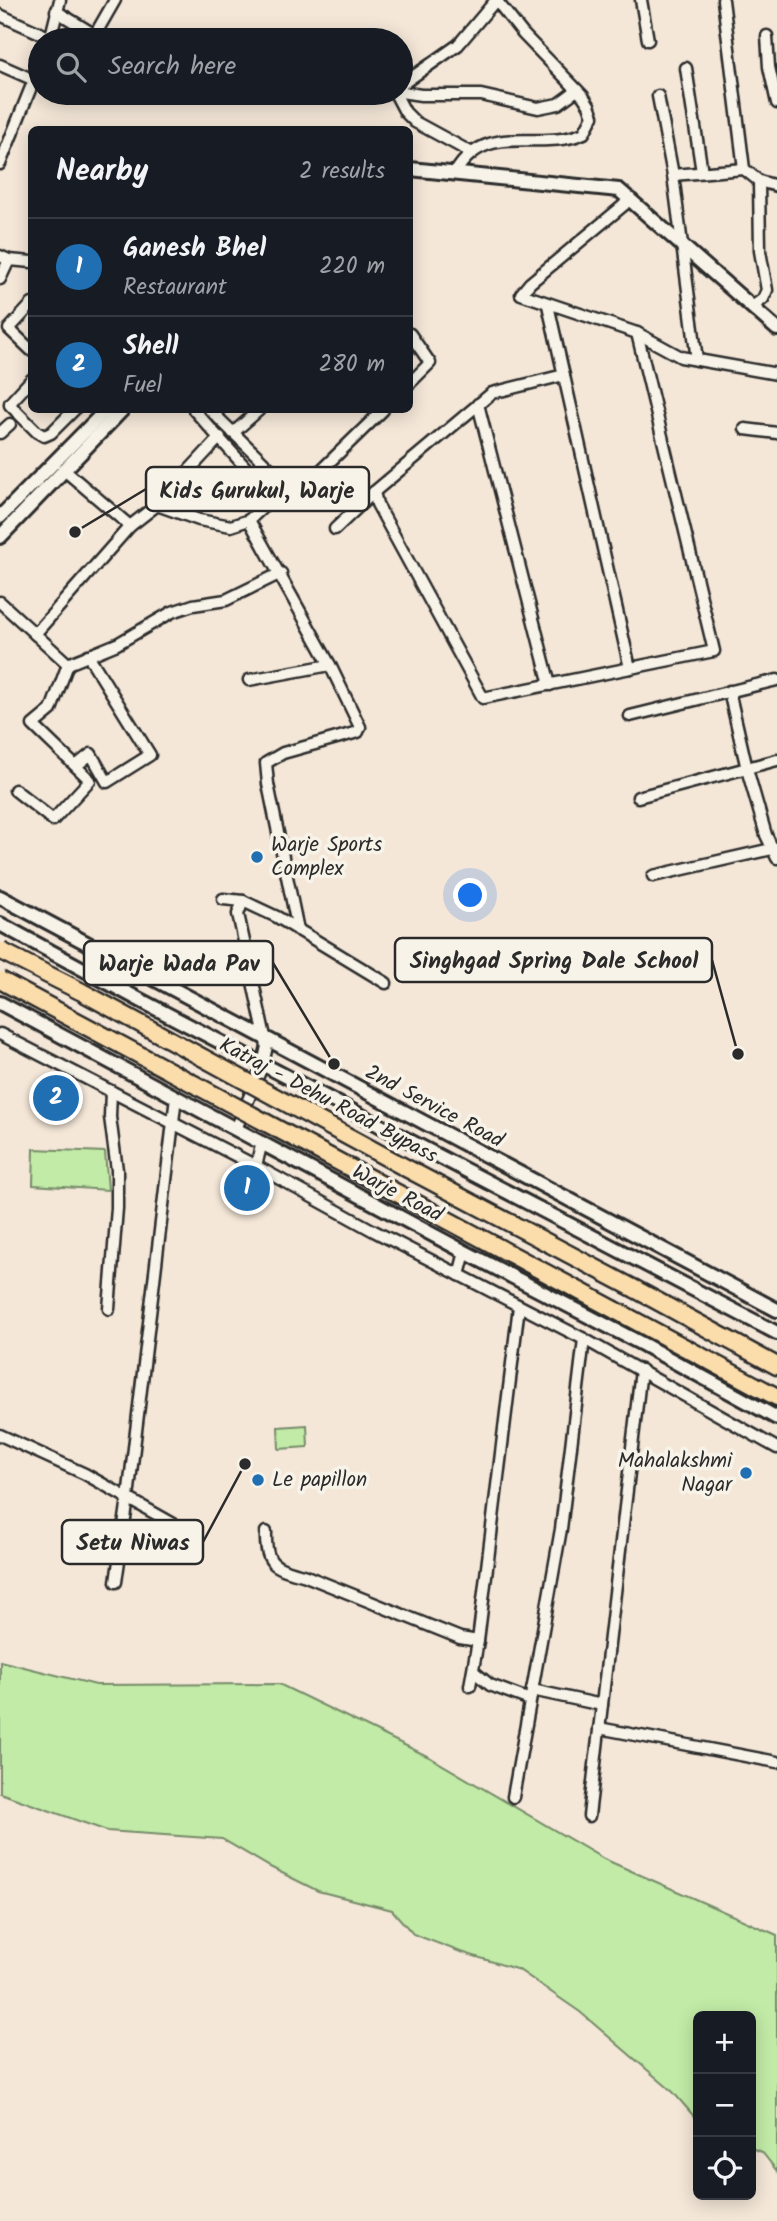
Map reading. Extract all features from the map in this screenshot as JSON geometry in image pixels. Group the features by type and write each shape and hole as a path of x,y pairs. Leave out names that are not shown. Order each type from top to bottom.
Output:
{"highway":[{"name":"Katraj - Dehu Road Bypass","path":"0,951 82,992 777,1366"},
{"path":"0,980 777,1397"}],"street":[{"path":"55,28 56,11 60,0"},
{"path":"100,28 115,0"},
{"path":"413,77 458,45 496,0 523,34 589,104 593,116 584,133 569,139 498,141 481,146 462,162 455,173"},
{"path":"641,0 648,40"},
{"path":"723,0 744,169"},
{"path":"56,11 80,28"},
{"path":"0,15 30,28"},
{"path":"768,36 769,67 777,103"},
{"path":"0,65 28,77"},
{"path":"686,68 702,172"},
{"path":"413,94 481,95 538,108 558,104 576,90"},
{"path":"0,164 28,95"},
{"path":"659,96 673,176 697,360"},
{"path":"401,105 415,122 472,153"},
{"path":"413,169 620,190 777,329"},
{"path":"673,176 744,169 759,181 777,186"},
{"path":"752,307 763,299 767,290 760,251 759,181"},
{"path":"629,198 530,283 521,294 637,333 681,357 777,374"},
{"path":"0,279 4,258 28,261"},
{"path":"548,304 630,668"},
{"path":"28,309 9,330 28,347"},
{"path":"374,492 377,505 482,698 715,651 637,333"},
{"path":"413,338 430,363 413,380"},
{"path":"335,529 374,492 492,393 564,375"},
{"path":"28,383 10,402 11,408 37,432 44,436 51,433 71,413"},
{"path":"478,404 550,684"},
{"path":"0,516 103,413"},
{"path":"0,537 119,413"},
{"path":"157,505 199,520 231,526 249,520 273,498 197,413"},
{"path":"213,413 288,485 301,487 380,413"},
{"path":"233,433 256,413"},
{"path":"0,433 10,424"},
{"path":"744,429 777,433"},
{"path":"35,634 130,526 157,505 220,437"},
{"path":"63,469 130,526"},
{"path":"249,520 281,573 360,727 358,732 283,753 266,763 298,930"},
{"path":"15,790 53,820 90,780 33,725 51,710 68,664 117,644 172,612 193,605 226,600 281,573"},
{"path":"0,602 68,664"},
{"path":"76,766 91,754 107,782 150,755 88,655"},
{"path":"249,680 330,665"},
{"path":"630,716 777,680"},
{"path":"653,876 775,851 747,769 729,691"},
{"path":"638,797 777,760"},
{"name":"2nd Service Road","path":"0,897 777,1310"},
{"path":"223,899 243,901 256,906 386,983"},
{"path":"236,1129 267,1053 238,914 243,901"},
{"path":"0,924 777,1333"},
{"name":"Warje Road","path":"0,1003 777,1418"},
{"path":"0,1034 584,1339 777,1448"},
{"path":"109,1309 117,1208 117,1170 110,1117 111,1091"},
{"path":"116,1582 176,1097"},
{"path":"259,1195 256,1166 262,1142"},
{"path":"459,1275 465,1252"},
{"path":"470,1686 478,1641 519,1306"},
{"path":"513,1797 561,1530 584,1339"},
{"path":"589,1816 641,1370"},
{"path":"0,1435 85,1474 186,1531"},
{"path":"266,1532 266,1554 281,1569 306,1576 460,1638 478,1641"},
{"path":"473,1671 491,1685 531,1695 602,1705"},
{"path":"599,1728 684,1742 777,1762"}],"green space":[{"path":"34,1149 105,1152 108,1190 33,1185"},
{"path":"307,1425 308,1447 279,1449 278,1427"},
{"path":"0,1661 96,1685 279,1684 429,1757 604,1859 777,1935 777,2171 762,2152 756,2150 756,2011 693,2011 693,2115 673,2092 580,2012 519,1970 413,1934 392,1910 318,1891 222,1839 107,1831 0,1793"}],"place":[{"name":"Kids Gurukul, Warje","path":"75,532"},
{"name":"Warje Sports Complex","path":"257,857"},
{"name":"Singhgad Spring Dale School","path":"738,1054"},
{"name":"Warje Wada Pav","path":"334,1064"},
{"name":"Shell","path":"56,1098"},
{"name":"Ganesh Bhel","path":"247,1188"},
{"name":"Setu Niwas","path":"245,1464"},
{"name":"Mahalakshmi Nagar","path":"746,1473"},
{"name":"Le papillon","path":"258,1480"}]}
